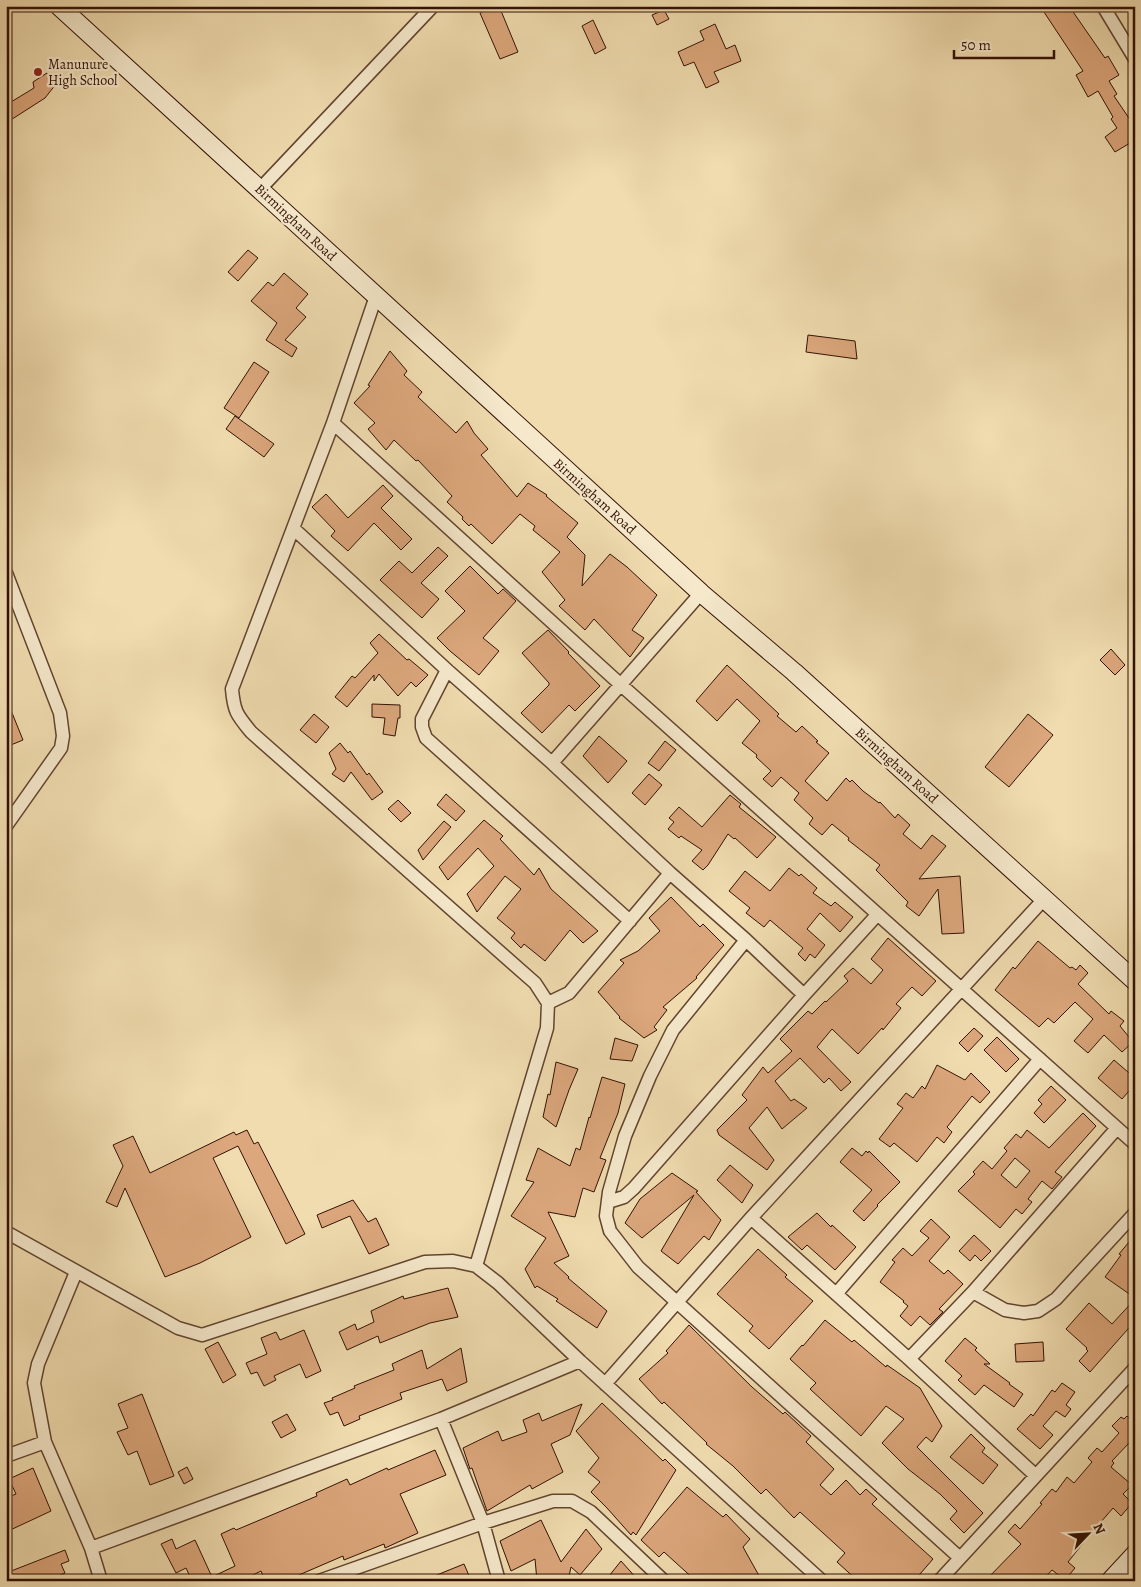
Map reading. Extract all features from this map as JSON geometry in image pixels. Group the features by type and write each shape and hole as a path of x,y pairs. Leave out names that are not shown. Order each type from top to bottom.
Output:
{"street":[{"name":"Birmingham Road","path":"59,6 702,593 794,672 1135,981"},
{"path":"260,189 432,6"},
{"path":"1103,6 1135,59"},
{"path":"376,296 333,423 232,689 233,700 237,714 251,732 534,984 548,1003 546,1028 476,1266"},
{"path":"333,423 620,684 1135,1144"},
{"path":"294,529 804,995"},
{"path":"6,573 60,712 63,736 61,748 6,826"},
{"path":"552,763 702,593"},
{"path":"448,670 422,719 422,727 426,738 630,921"},
{"path":"548,1003 568,993 670,873"},
{"path":"605,1384 751,1218 1045,898"},
{"path":"608,1202 624,1197 634,1188 877,915"},
{"path":"746,940 674,1030 650,1076 625,1136 608,1202 606,1216 610,1232 638,1267 960,1558"},
{"path":"836,1294 1040,1059"},
{"path":"909,1359 973,1292 1117,1128"},
{"path":"973,1292 1005,1310 1024,1313 1038,1311 1056,1298 1135,1213"},
{"path":"751,1218 1035,1475"},
{"path":"6,1232 178,1328 202,1334 425,1262 453,1261 476,1266 498,1284 822,1581"},
{"path":"76,1272 35,1374 34,1383 45,1442 91,1548 101,1581"},
{"path":"91,1548 441,1419 580,1361"},
{"path":"939,1581 1135,1368"},
{"path":"441,1419 483,1524 498,1581"},
{"path":"6,1456 45,1442"},
{"path":"319,1581 553,1501 572,1501 592,1512 664,1581"},
{"path":"1110,1581 1135,1554"}],"building":[{"path":"499,6 518,52 500,59 480,13"},
{"path":"1040,6 1069,6 1105,58 1108,56 1119,75 1109,81 1117,94 1114,96 1135,127 1135,140 1115,152 1105,137 1117,128 1111,119 1113,117 1098,91 1088,97 1076,75 1083,71"},
{"path":"664,10 669,19 657,25 652,15"},
{"path":"593,20 606,48 595,54 582,26"},
{"path":"715,24 726,49 735,45 741,61 714,72 719,82 706,88 694,62 684,66 678,52 704,40 700,31"},
{"path":"47,73 56,84 45,98 6,123 6,105 34,88 33,82"},
{"path":"248,250 258,258 238,281 228,272"},
{"path":"284,273 308,294 296,308 306,317 285,340 297,348 292,357 266,340 277,323 251,301 268,282 273,286"},
{"path":"808,335 855,341 857,359 806,352"},
{"path":"390,351 407,371 404,375 422,392 418,397 456,433 467,421 474,433 488,449 481,455 517,497 528,483 547,495 578,523 567,537 585,555 582,586 610,554 657,595 632,630 644,638 630,657 594,619 585,630 559,606 565,600 542,572 560,552 533,530 535,526 520,514 492,544 471,524 469,526 462,519 463,517 447,502 452,496 418,460 416,461 394,440 386,450 368,429 375,423 354,403 370,386 368,385"},
{"path":"254,362 269,372 239,418 224,408"},
{"path":"235,416 274,444 264,457 226,429"},
{"path":"383,485 393,496 381,508 412,539 401,550 374,523 348,551 331,536 335,531 312,507 326,494 348,518"},
{"path":"438,547 448,556 421,583 439,599 422,618 380,580 399,561 412,573"},
{"path":"470,566 498,594 503,589 516,601 483,638 499,651 479,675 437,638 465,611 445,591"},
{"path":"548,630 600,686 575,711 569,705 542,733 521,713 549,683 522,653"},
{"path":"379,634 407,660 409,659 428,675 416,687 411,682 398,696 379,674 374,681 374,675 347,707 335,697 352,676 355,678 378,653 370,643"},
{"path":"1111,649 1125,665 1115,675 1100,660"},
{"path":"727,665 779,714 777,716 796,732 802,726 829,753 805,781 827,801 846,778 850,782 852,780 863,791 880,802 895,818 898,814 910,825 903,834 921,849 932,835 946,846 919,879 960,876 964,933 942,934 938,889 919,916 906,906 908,902 876,870 880,865 848,840 849,838 832,824 822,835 809,824 813,818 794,800 799,793 781,777 772,787 763,779 771,771 756,757 757,755 742,743 760,721 737,699 717,721 696,701"},
{"path":"6,698 23,740 6,747"},
{"path":"372,704 400,705 400,718 398,718 395,736 383,734 385,718 372,717"},
{"path":"314,714 329,727 316,743 300,730"},
{"path":"1028,714 1053,735 1009,787 985,767"},
{"path":"599,736 627,761 608,783 583,756"},
{"path":"665,741 676,750 659,771 648,763"},
{"path":"340,743 348,753 350,751 367,775 369,773 383,792 372,800 351,772 344,782 332,774 336,769 329,753"},
{"path":"649,774 662,785 645,805 632,793"},
{"path":"446,794 465,811 456,821 437,805"},
{"path":"730,795 741,804 739,807 776,837 757,858 728,834 703,870 692,861 702,850 681,836 679,838 668,829 674,822 669,818 679,807 702,827"},
{"path":"398,800 411,813 401,822 388,809"},
{"path":"484,820 503,836 500,839 534,875 539,868 551,889 598,931 583,943 570,930 545,961 524,944 521,948 511,938 515,933 497,918 521,889 505,876 477,912 467,894 494,866 478,848 448,880 439,867"},
{"path":"444,821 451,827 423,860 418,850"},
{"path":"789,868 799,876 801,874 817,888 813,893 831,906 835,902 853,917 840,932 820,913 807,929 825,945 815,958 810,954 805,961 798,954 803,948 770,920 764,927 746,913 750,908 729,891 745,871 770,891"},
{"path":"671,897 700,927 703,924 724,945 697,978 663,1007 667,1010 654,1027 657,1030 644,1038 619,1018 598,992 624,963 620,960 638,951 660,931 649,918"},
{"path":"888,938 936,981 922,996 912,987 896,1004 901,1008 883,1030 882,1028 858,1054 832,1029 817,1047 851,1082 841,1091 829,1078 824,1083 800,1058 775,1081 791,1101 794,1099 807,1108 782,1129 767,1107 749,1128 774,1160 767,1170 719,1135 717,1130 747,1100 742,1095 763,1067 768,1073 792,1051 780,1039 808,1011 812,1014 848,981 844,976 853,968 871,984 883,970 871,959"},
{"path":"1038,941 1070,968 1072,967 1076,970 1080,965 1088,973 1078,984 1109,1014 1111,1011 1124,1021 1120,1026 1133,1042 1122,1052 1104,1035 1088,1053 1074,1041 1093,1019 1075,1002 1054,1023 1048,1018 1039,1027 995,990 1013,967 1015,969"},
{"path":"974,1028 983,1036 968,1052 959,1043"},
{"path":"997,1037 1019,1059 1006,1072 984,1050"},
{"path":"615,1038 638,1045 632,1061 610,1059"},
{"path":"1114,1060 1135,1078 1135,1084 1122,1099 1098,1078"},
{"path":"556,1062 578,1069 556,1127 543,1117 548,1094 550,1095"},
{"path":"937,1065 965,1080 971,1073 990,1092 980,1103 972,1096 947,1127 952,1132 944,1143 937,1137 917,1162 894,1143 890,1147 879,1139 903,1108 897,1104 906,1093 913,1098 922,1086 925,1089"},
{"path":"602,1077 625,1084 618,1113 600,1158 606,1160 594,1192 583,1188 575,1217 548,1212 569,1256 554,1263 568,1278 607,1311 597,1328 556,1301 558,1299 537,1286 535,1288 525,1269 546,1238 511,1216 534,1182 526,1180 538,1148 570,1166 576,1148 580,1150"},
{"path":"1051,1086 1066,1100 1044,1123 1034,1113 1042,1104 1038,1100"},
{"path":"1083,1113 1096,1126 1055,1172 1062,1177 1052,1189 1042,1181 1028,1199 1032,1202 1022,1214 1016,1209 1000,1228 958,1191 975,1174 973,1172 983,1161 992,1169 1007,1151 1004,1148 1016,1134 1021,1138 1027,1130 1049,1148","holes":["1015,1158 1030,1171 1016,1188 1001,1175"]},
{"path":"247,1130 254,1144 258,1142 305,1234 286,1244 238,1146 213,1158 251,1237 200,1263 165,1277 125,1188 117,1207 106,1202 123,1166 113,1145 133,1136 150,1173 234,1132 236,1135"},
{"path":"852,1148 862,1156 866,1151 868,1153 869,1151 900,1182 864,1221 853,1211 872,1190 840,1162"},
{"path":"730,1165 753,1185 742,1203 717,1180"},
{"path":"672,1173 698,1191 696,1192 721,1220 709,1240 704,1236 678,1264 661,1251 694,1195 642,1238 625,1223 640,1199"},
{"path":"353,1200 368,1222 376,1218 389,1245 369,1254 350,1216 322,1228 317,1215"},
{"path":"817,1213 856,1247 835,1270 807,1245 802,1250 788,1237"},
{"path":"931,1219 950,1237 929,1261 944,1274 948,1270 963,1284 939,1309 943,1312 930,1325 920,1316 911,1326 900,1316 908,1306 880,1282 895,1262 892,1260 903,1248 912,1256 929,1238 920,1231"},
{"path":"974,1235 991,1251 981,1261 975,1255 970,1261 959,1251"},
{"path":"1129,1242 1135,1247 1135,1298 1105,1277"},
{"path":"758,1249 787,1275 785,1277 813,1301 769,1349 749,1331 753,1326 717,1294"},
{"path":"448,1288 458,1317 430,1323 380,1343 378,1336 347,1350 339,1332 355,1324 357,1330 374,1322 371,1311 403,1296 404,1299"},
{"path":"1135,1299 1135,1321 1090,1372 1079,1361 1088,1351 1087,1348 1066,1329 1089,1303 1112,1324"},
{"path":"825,1320 852,1342 854,1340 886,1367 887,1365 920,1388 942,1426 932,1442 926,1437 917,1447 983,1513 964,1533 950,1519 957,1511 940,1494 908,1469 882,1443 904,1419 886,1406 861,1436 810,1389 816,1383 790,1359"},
{"path":"689,1325 752,1387 783,1414 785,1412 811,1436 806,1442 834,1469 820,1485 831,1495 846,1480 860,1495 866,1489 877,1499 872,1504 933,1559 914,1581 858,1581 837,1562 845,1553 800,1512 794,1518 766,1489 761,1494 733,1466 706,1444 664,1402 662,1404 639,1379 668,1353 666,1351"},
{"path":"304,1330 321,1371 306,1378 300,1364 274,1376 276,1380 264,1386 257,1372 251,1374 246,1363 267,1354 261,1338 276,1332 280,1340"},
{"path":"965,1338 977,1348 975,1350 990,1364 984,1364 1023,1394 1014,1407 984,1385 975,1395 958,1380 962,1376 945,1361"},
{"path":"218,1342 236,1375 223,1383 205,1349"},
{"path":"1043,1342 1044,1361 1016,1362 1015,1344"},
{"path":"461,1348 467,1382 447,1391 442,1379 400,1393 402,1399 359,1416 360,1419 344,1426 338,1412 330,1415 324,1403 355,1388 354,1386 394,1370 392,1364 422,1350 427,1369"},
{"path":"1062,1383 1075,1392 1066,1405 1071,1409 1065,1417 1056,1411 1043,1426 1053,1435 1040,1449 1017,1429 1031,1414 1033,1416 1052,1390 1055,1392"},
{"path":"142,1394 174,1476 150,1485 137,1451 128,1455 117,1432 128,1428 118,1404"},
{"path":"602,1403 663,1461 665,1459 676,1470 636,1535 633,1532 631,1535 591,1492 600,1482 588,1472 599,1458 576,1431"},
{"path":"582,1404 570,1435 551,1444 563,1472 532,1489 530,1485 487,1511 463,1448 498,1431 502,1441 527,1432 523,1420 539,1413 542,1421"},
{"path":"287,1414 296,1430 281,1438 272,1422"},
{"path":"1127,1416 1135,1423 1135,1448 1129,1443 1112,1461 1114,1463 1111,1467 1132,1485 1123,1494 1132,1503 1121,1516 1113,1508 1068,1562 1075,1568 1065,1580 1052,1570 1042,1581 985,1581 1021,1544 1008,1532 1015,1524 1020,1529 1042,1504 1040,1503 1052,1489 1056,1492 1067,1477 1074,1483 1092,1462 1088,1458 1097,1448 1102,1452 1119,1433 1112,1426 1121,1417 1124,1419"},
{"path":"971,1434 985,1448 982,1452 998,1465 983,1484 950,1457"},
{"path":"435,1450 446,1475 400,1494 418,1533 385,1548 384,1544 344,1560 343,1556 285,1581 265,1581 261,1571 241,1581 192,1581 186,1568 176,1573 161,1544 172,1539 176,1549 195,1540 212,1577 235,1566 221,1534 234,1528 236,1530 317,1496 316,1493 347,1479 350,1485 387,1468 388,1470"},
{"path":"187,1467 193,1479 184,1484 178,1472"},
{"path":"33,1468 51,1511 6,1532 6,1498 16,1494 9,1479"},
{"path":"687,1487 723,1517 726,1514 750,1539 743,1547 762,1581 696,1581 664,1552 659,1557 641,1540"},
{"path":"541,1520 561,1562 586,1529 602,1549 580,1575 571,1567 568,1581 537,1581 535,1559 511,1571 500,1541"},
{"path":"65,1550 69,1561 61,1564 65,1573 56,1577 58,1581 6,1581 6,1573"},
{"path":"621,1561 639,1581 605,1581"},
{"path":"464,1564 470,1578 463,1581 422,1581"}],"place":[{"name":"Manunure High School","path":"38,72"}]}
